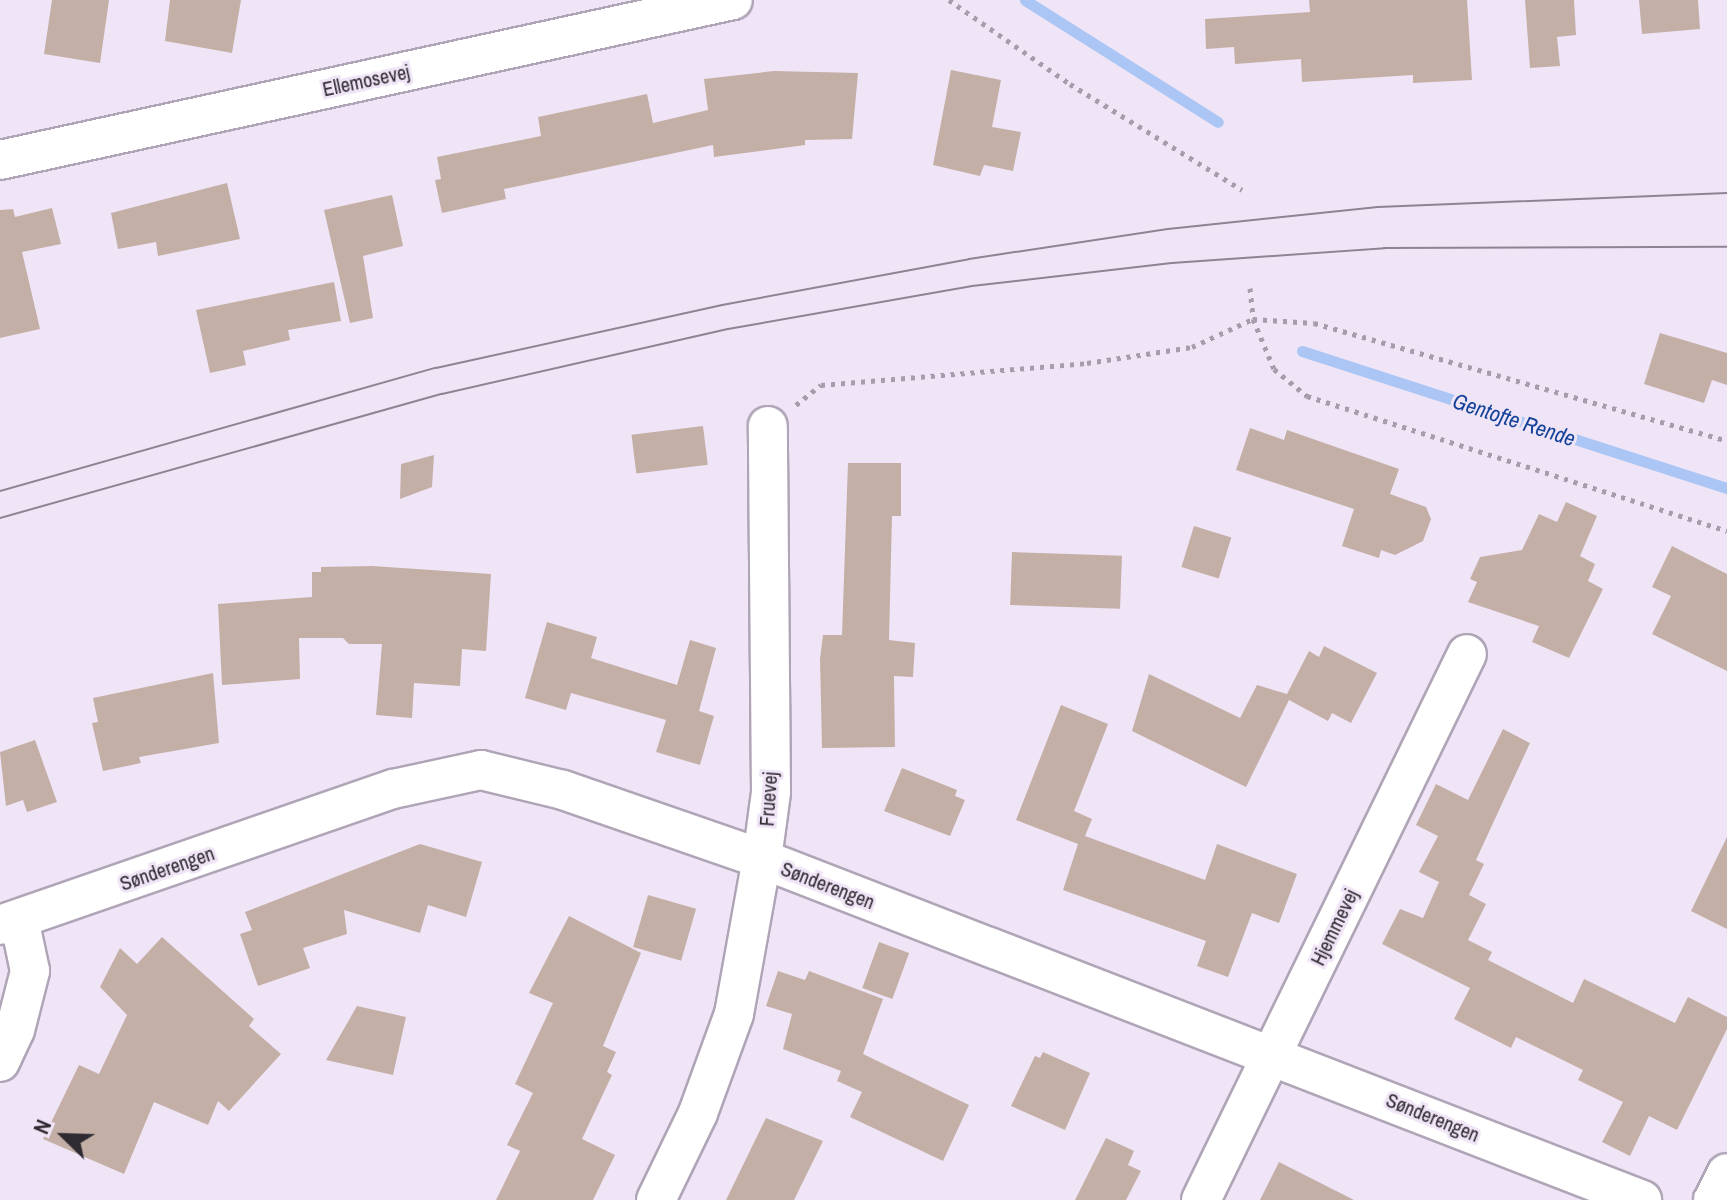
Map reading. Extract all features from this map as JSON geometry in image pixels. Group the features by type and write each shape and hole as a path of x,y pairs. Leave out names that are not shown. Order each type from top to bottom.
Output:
{"street":[{"name":"Ellemosevej","path":"0,160 733,0"},
{"name":"Fruevej","path":"656,1200 698,1113 734,1014 762,859 771,792 768,426"},
{"name":"Hjemmevej","path":"1201,1200 1467,654"},
{"name":"Sønderengen","path":"10,922 393,789 481,770 563,790 762,859 1273,1054 1642,1200"},
{"path":"0,1062 15,1030 30,971 10,922"},
{"path":"1713,1200 1727,1173"}],"path":[{"path":"949,0 1070,84 1242,190"},
{"path":"1250,288 1253,319 1274,369 1307,396 1727,531"},
{"path":"768,426 821,385 1117,358 1192,347 1253,319 1314,323 1727,441"}],"building":[{"path":"52,0 109,0 100,63 44,54"},
{"path":"170,0 241,0 232,53 165,41"},
{"path":"1309,0 1467,0 1472,80 1413,83 1413,75 1302,82 1301,59 1235,64 1234,47 1206,49 1205,19 1310,12"},
{"path":"1525,0 1574,0 1576,35 1557,37 1560,66 1530,68"},
{"path":"1639,0 1698,0 1700,29 1642,34"},
{"path":"951,70 1001,80 992,127 1021,132 1013,171 984,165 980,176 933,165"},
{"path":"774,71 858,73 852,139 805,140 805,145 714,157 713,145 504,189 506,199 442,213 435,180 441,179 437,157 541,136 538,117 647,94 653,123 708,110 704,79"},
{"path":"227,183 240,239 158,256 156,242 118,249 111,213"},
{"path":"392,195 403,246 363,256 373,318 350,323 324,210"},
{"path":"52,208 61,244 22,252 40,329 0,338 0,210 13,209 15,217"},
{"path":"334,282 341,321 288,330 290,340 243,351 246,365 210,373 196,310"},
{"path":"1660,333 1727,353 1727,385 1712,380 1704,403 1644,384"},
{"path":"703,426 708,465 636,473 632,435"},
{"path":"1250,428 1284,440 1287,430 1399,469 1390,494 1426,507 1431,519 1423,541 1395,555 1381,550 1379,558 1342,546 1354,509 1236,470"},
{"path":"434,455 432,487 400,499 401,464"},
{"path":"848,463 901,463 901,516 892,516 889,640 915,643 913,677 894,676 895,747 822,748 820,659 823,635 842,635"},
{"path":"1566,502 1597,516 1580,556 1595,564 1588,581 1603,589 1569,658 1532,642 1539,626 1468,602 1477,582 1470,579 1480,557 1522,550 1539,514 1557,522"},
{"path":"1194,526 1231,537 1219,579 1181,567"},
{"path":"1672,546 1727,574 1727,671 1652,634 1671,596 1652,587"},
{"path":"1012,552 1122,556 1120,609 1010,605"},
{"path":"372,566 491,574 486,651 462,649 460,686 414,683 412,718 376,715 382,644 349,644 343,638 299,638 300,679 222,685 218,604 312,597 312,572 321,572 321,567"},
{"path":"547,622 597,637 591,658 677,685 690,640 716,648 699,711 714,716 700,765 656,752 666,720 571,693 566,710 525,698"},
{"path":"1324,646 1377,673 1351,723 1332,713 1328,721 1289,700 1246,787 1132,731 1149,674 1240,718 1257,685 1287,694 1309,651 1319,657"},
{"path":"213,673 219,743 139,757 141,763 103,771 92,723 98,722 93,698"},
{"path":"1061,705 1108,724 1074,811 1092,819 1085,836 1205,880 1217,844 1297,874 1279,923 1252,913 1228,977 1197,966 1206,941 1063,890 1078,844 1016,820"},
{"path":"1503,729 1530,743 1476,860 1484,864 1469,895 1486,904 1468,940 1492,952 1488,960 1573,1003 1584,979 1675,1023 1688,997 1727,1017 1727,1029 1677,1130 1649,1116 1630,1156 1602,1142 1623,1102 1578,1080 1583,1070 1516,1037 1511,1048 1454,1019 1470,988 1382,944 1400,909 1423,918 1439,882 1419,872 1438,836 1416,825 1436,784 1468,800"},
{"path":"35,740 57,802 27,812 23,800 6,806 0,752"},
{"path":"902,768 957,790 955,796 965,800 950,836 884,811"},
{"path":"1727,837 1727,929 1691,911"},
{"path":"420,844 482,862 466,917 428,905 420,933 344,910 347,934 303,948 310,968 258,986 240,934 252,930 245,912"},
{"path":"648,895 696,909 681,961 633,947"},
{"path":"569,916 641,953 603,1046 616,1052 607,1072 612,1075 582,1139 615,1155 593,1200 496,1200 520,1151 507,1145 533,1093 515,1084 553,1003 529,993"},
{"path":"162,937 254,1019 249,1026 281,1054 229,1111 218,1101 208,1125 154,1102 124,1174 43,1139 79,1065 99,1074 127,1015 100,987 120,948 137,964"},
{"path":"879,942 909,953 892,999 862,988"},
{"path":"778,971 805,980 809,971 883,999 863,1054 969,1105 943,1161 850,1117 862,1092 837,1081 841,1071 783,1049 792,1014 766,1006"},
{"path":"357,1006 406,1017 393,1075 326,1060"},
{"path":"1043,1052 1090,1073 1065,1130 1011,1106 1035,1056 1040,1058"},
{"path":"766,1118 823,1141 794,1200 726,1200"},
{"path":"1106,1138 1134,1151 1128,1165 1141,1171 1126,1200 1075,1200"},
{"path":"1279,1162 1354,1200 1260,1200"}],"waterway":[{"name":"Gentofte Rende","path":"1025,0 1218,122"},
{"name":"Gentofte Rende","path":"1302,351 1727,488"}],"tram line":[{"path":"0,491 436,368 722,305 969,259 1168,229 1378,207 1727,193"},
{"path":"0,518 442,394 728,329 972,286 1172,263 1384,248 1727,247"}]}
